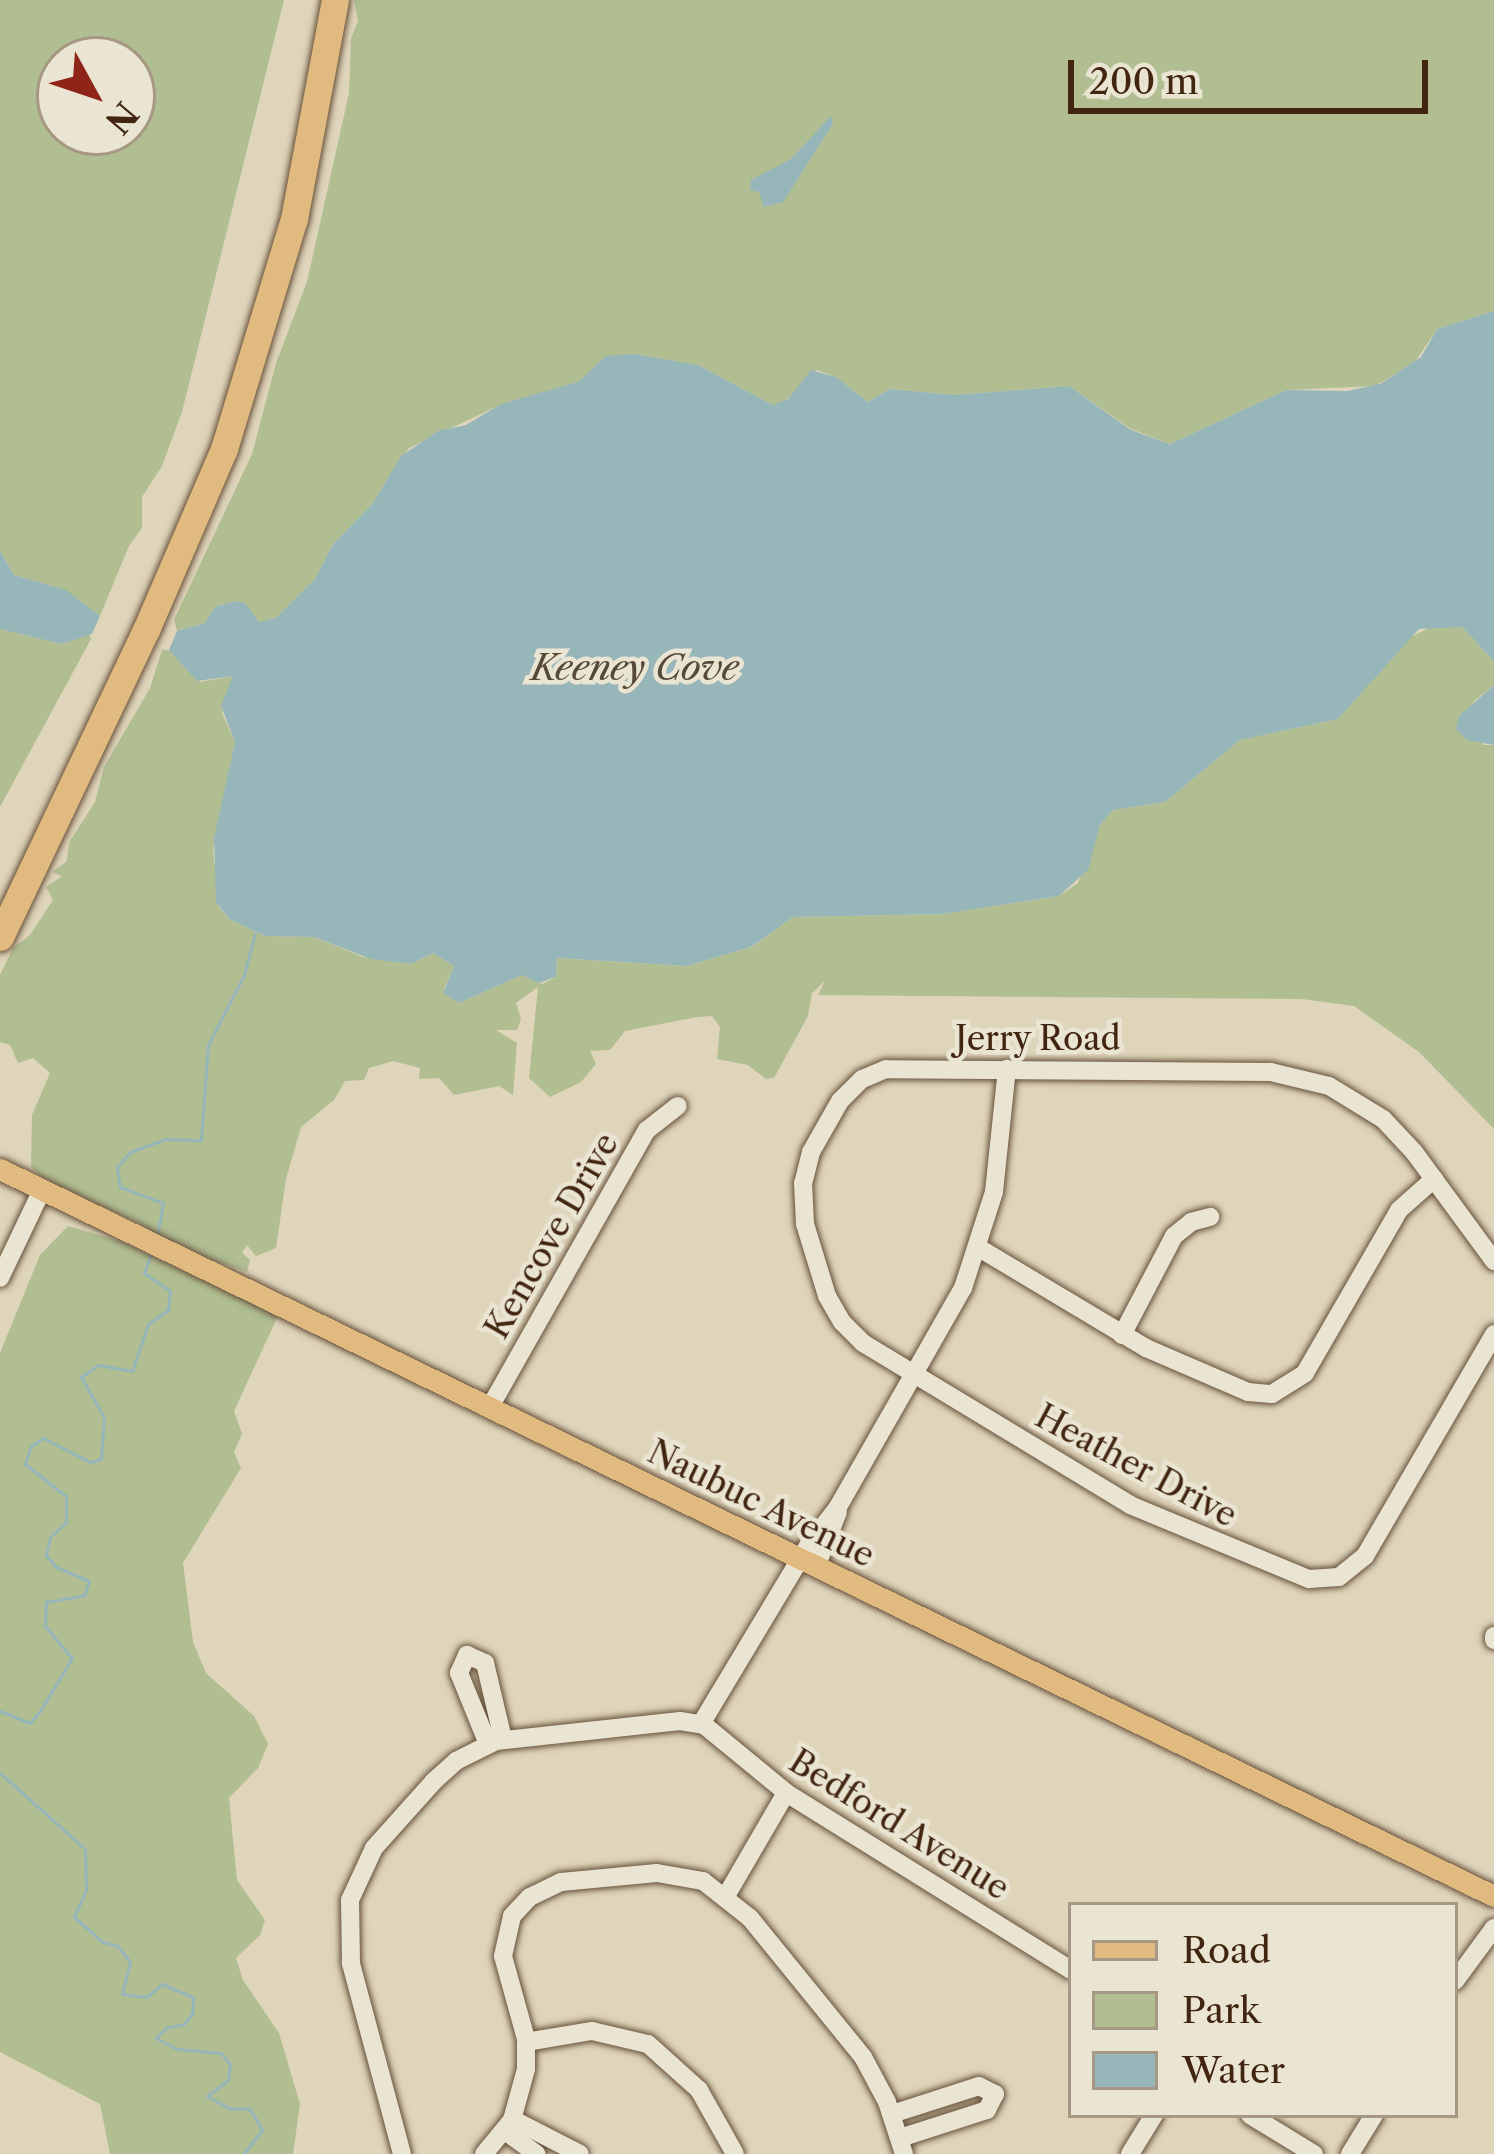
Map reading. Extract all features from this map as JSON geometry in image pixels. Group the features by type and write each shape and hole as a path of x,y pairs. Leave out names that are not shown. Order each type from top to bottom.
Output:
{"highway":[{"path":"0,894 137,607 219,409 280,202 316,0"},
{"path":"0,937 155,611 224,448 291,233 335,0"}],"main road":[{"name":"Naubuc Avenue","path":"0,1169 1494,1896"}],"street":[{"name":"Jerry Road","path":"914,1375 860,1341 831,1306 804,1218 807,1162 844,1096 873,1073 894,1068 1253,1070 1307,1078 1378,1115 1434,1179 1494,1261"},
{"path":"402,2154 351,1964 350,1900 362,1868 384,1836 444,1771 496,1741 680,1721 700,1724 808,1563 979,1248 1000,1162 1007,1069"},
{"name":"Kencove Drive","path":"490,1407 647,1130 678,1106"},
{"path":"979,1248 1122,1335 1248,1392 1286,1390 1306,1370 1399,1210 1434,1179"},
{"path":"0,1278 42,1190"},
{"path":"1122,1335 1173,1238 1188,1224 1210,1217"},
{"name":"Heather Drive","path":"914,1375 1142,1511 1216,1545 1325,1580 1344,1575 1366,1554 1494,1334"},
{"name":"Bedford Avenue","path":"700,1724 786,1793 1068,1968"},
{"path":"726,1896 786,1793"},
{"path":"484,2154 509,2125 525,2075 526,2042 502,1945 512,1916 528,1898 572,1880 657,1873 698,1880 726,1896 847,2035 892,2114 902,2146 987,2110 995,2094 979,2086 892,2114"},
{"path":"1458,1977 1494,1928"},
{"path":"526,2042 592,2031 648,2044 699,2090 735,2154"},
{"path":"1130,2154 1152,2118"},
{"path":"1255,2118 1314,2154"},
{"path":"1350,2154 1372,2118"},
{"path":"509,2125 537,2154"},
{"path":"509,2125 580,2154"}],"green space":[{"path":"0,0 284,0 182,412 162,466 142,497 142,528 129,546 100,616 62,589 14,575 0,551"},
{"path":"354,0 1494,0 1494,311 1437,329 1415,362 1375,386 1286,390 1170,444 1131,429 1069,386 954,395 890,389 868,402 836,377 817,370 783,403 773,405 698,365 634,354 606,357 578,383 502,404 409,448 374,502 333,544 315,579 276,618 259,622 234,601 215,607 205,623 177,631 174,620 252,454 276,363 307,282 349,93 351,39 358,21"},
{"path":"1437,624 1462,627 1494,661 1494,685 1473,702 1483,745 1494,745 1494,1129 1419,1052 1354,1006 1302,999 818,995 825,981 812,993 808,1016 774,1078 766,1079 748,1065 717,1059 720,1027 712,1016 697,1017 625,1031 610,1050 590,1051 596,1064 581,1082 550,1097 529,1078 538,987 516,1003 521,1019 517,1030 496,1030 517,1043 513,1095 499,1086 454,1095 439,1078 419,1079 420,1068 393,1061 369,1068 364,1080 345,1081 334,1100 301,1127 286,1179 276,1248 256,1256 247,1245 242,1253 250,1260 247,1272 162,1242 145,1226 44,1179 31,1167 32,1115 50,1073 33,1058 18,1063 10,1045 0,1042 0,975 13,948 30,935 53,900 46,887 62,876 52,872 66,862 70,841 95,802 104,767 150,688 162,650 169,650 200,682 233,676 222,713 235,742 213,850 219,907 229,919 265,936 314,937 363,957 411,964 433,953 454,966 444,989 459,1003 522,975 542,984 556,977 557,958 687,966 752,947 793,917 943,914 1059,896 1078,883 1100,825 1113,810 1165,802 1240,740 1338,719 1411,637"},
{"path":"0,629 62,644 89,634 91,639 0,807"},
{"path":"68,1226 123,1242 278,1316 234,1411 242,1434 234,1452 241,1468 183,1563 193,1642 206,1673 254,1716 268,1744 258,1768 229,1798 237,1880 265,1920 260,1935 236,1958 243,1980 279,2033 300,2104 293,2154 110,2154 100,2104 0,2052 0,1353 40,1255"}],"water":[{"path":"831,116 833,124 783,202 764,207 759,192 750,190 751,180 791,159"},
{"name":"Keeney Cove","path":"1494,311 1494,661 1462,627 1419,629 1338,719 1240,740 1165,802 1113,810 1100,825 1088,870 1059,896 943,914 793,917 751,947 687,966 557,958 556,977 539,983 522,975 459,1003 443,993 454,966 433,953 411,964 371,959 314,937 265,936 229,919 216,902 214,838 235,742 221,706 233,676 197,681 169,650 177,631 205,623 215,607 234,601 245,603 259,622 276,618 315,579 333,544 374,502 401,456 438,431 466,425 501,404 578,382 606,356 634,354 698,365 773,405 788,399 811,370 836,377 868,402 890,389 954,395 1069,386 1131,430 1170,444 1286,390 1347,391 1380,384 1421,357 1437,329"},
{"path":"0,551 14,575 66,590 100,616 92,634 62,644 0,629"},
{"path":"1494,685 1494,745 1467,740 1456,729 1459,716"}],"waterway":[{"path":"157,1237 163,1203 120,1187 117,1167 130,1152 166,1139 201,1140 208,1045 244,975 255,933"},
{"path":"0,1711 30,1723 40,1711 72,1658 45,1626 46,1602 84,1595 89,1581 56,1567 46,1555 50,1537 66,1522 66,1496 25,1464 31,1446 43,1438 90,1462 101,1459 104,1417 81,1377 98,1365 132,1371 148,1324 168,1310 170,1291 144,1273 152,1251"},
{"path":"0,1773 85,1849 86,1890 74,1917 103,1942 118,1946 130,1962 122,1994 147,1997 162,1984 193,1997 192,2014 184,2024 166,2028 156,2038 177,2049 221,2053 230,2064 228,2080 207,2096 229,2108 250,2109 262,2130 243,2154"}]}
